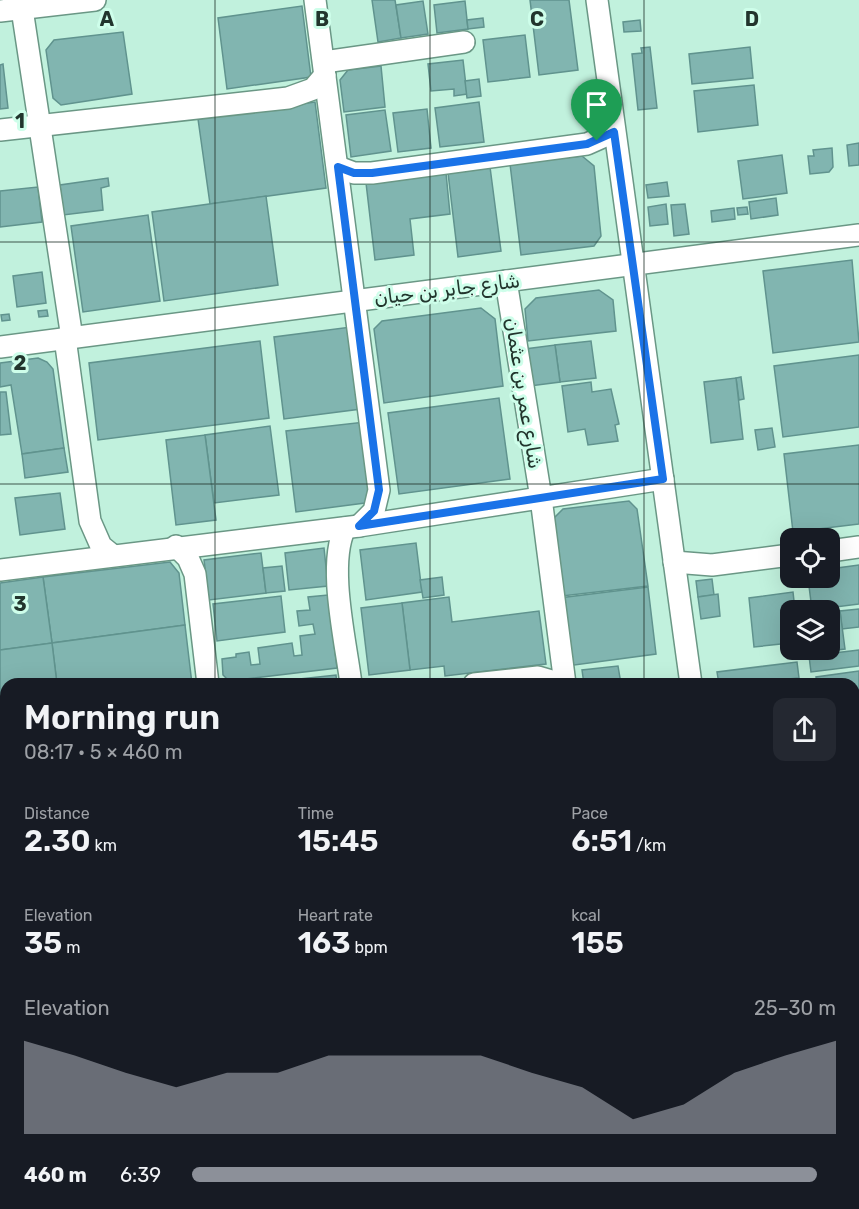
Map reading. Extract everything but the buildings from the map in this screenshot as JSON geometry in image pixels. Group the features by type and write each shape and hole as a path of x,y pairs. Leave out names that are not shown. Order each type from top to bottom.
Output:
{"street":[{"path":"0,11 95,0"},
{"path":"315,0 357,300 379,490 374,511 352,527 338,546 337,566 350,678"},
{"path":"597,0 690,678"},
{"path":"22,9 68,338 90,521 101,546 112,555"},
{"path":"324,68 464,42"},
{"path":"0,130 288,98 313,89 324,68"},
{"path":"338,167 354,173 372,173 587,144 614,132"},
{"name":"شارع جابر بن حيان","path":"0,347 859,235"},
{"name":"شارع عمر بن عثمان","path":"506,281 540,498 562,678"},
{"path":"0,570 176,546 352,527 663,479"},
{"path":"176,546 188,558 195,574 207,678"},
{"path":"840,550 859,547"},
{"path":"674,562 712,565 780,556"}],"route":[{"path":"614,132 663,479 359,526 374,511 379,490 357,300 338,167 363,174 597,141 614,132"}]}
